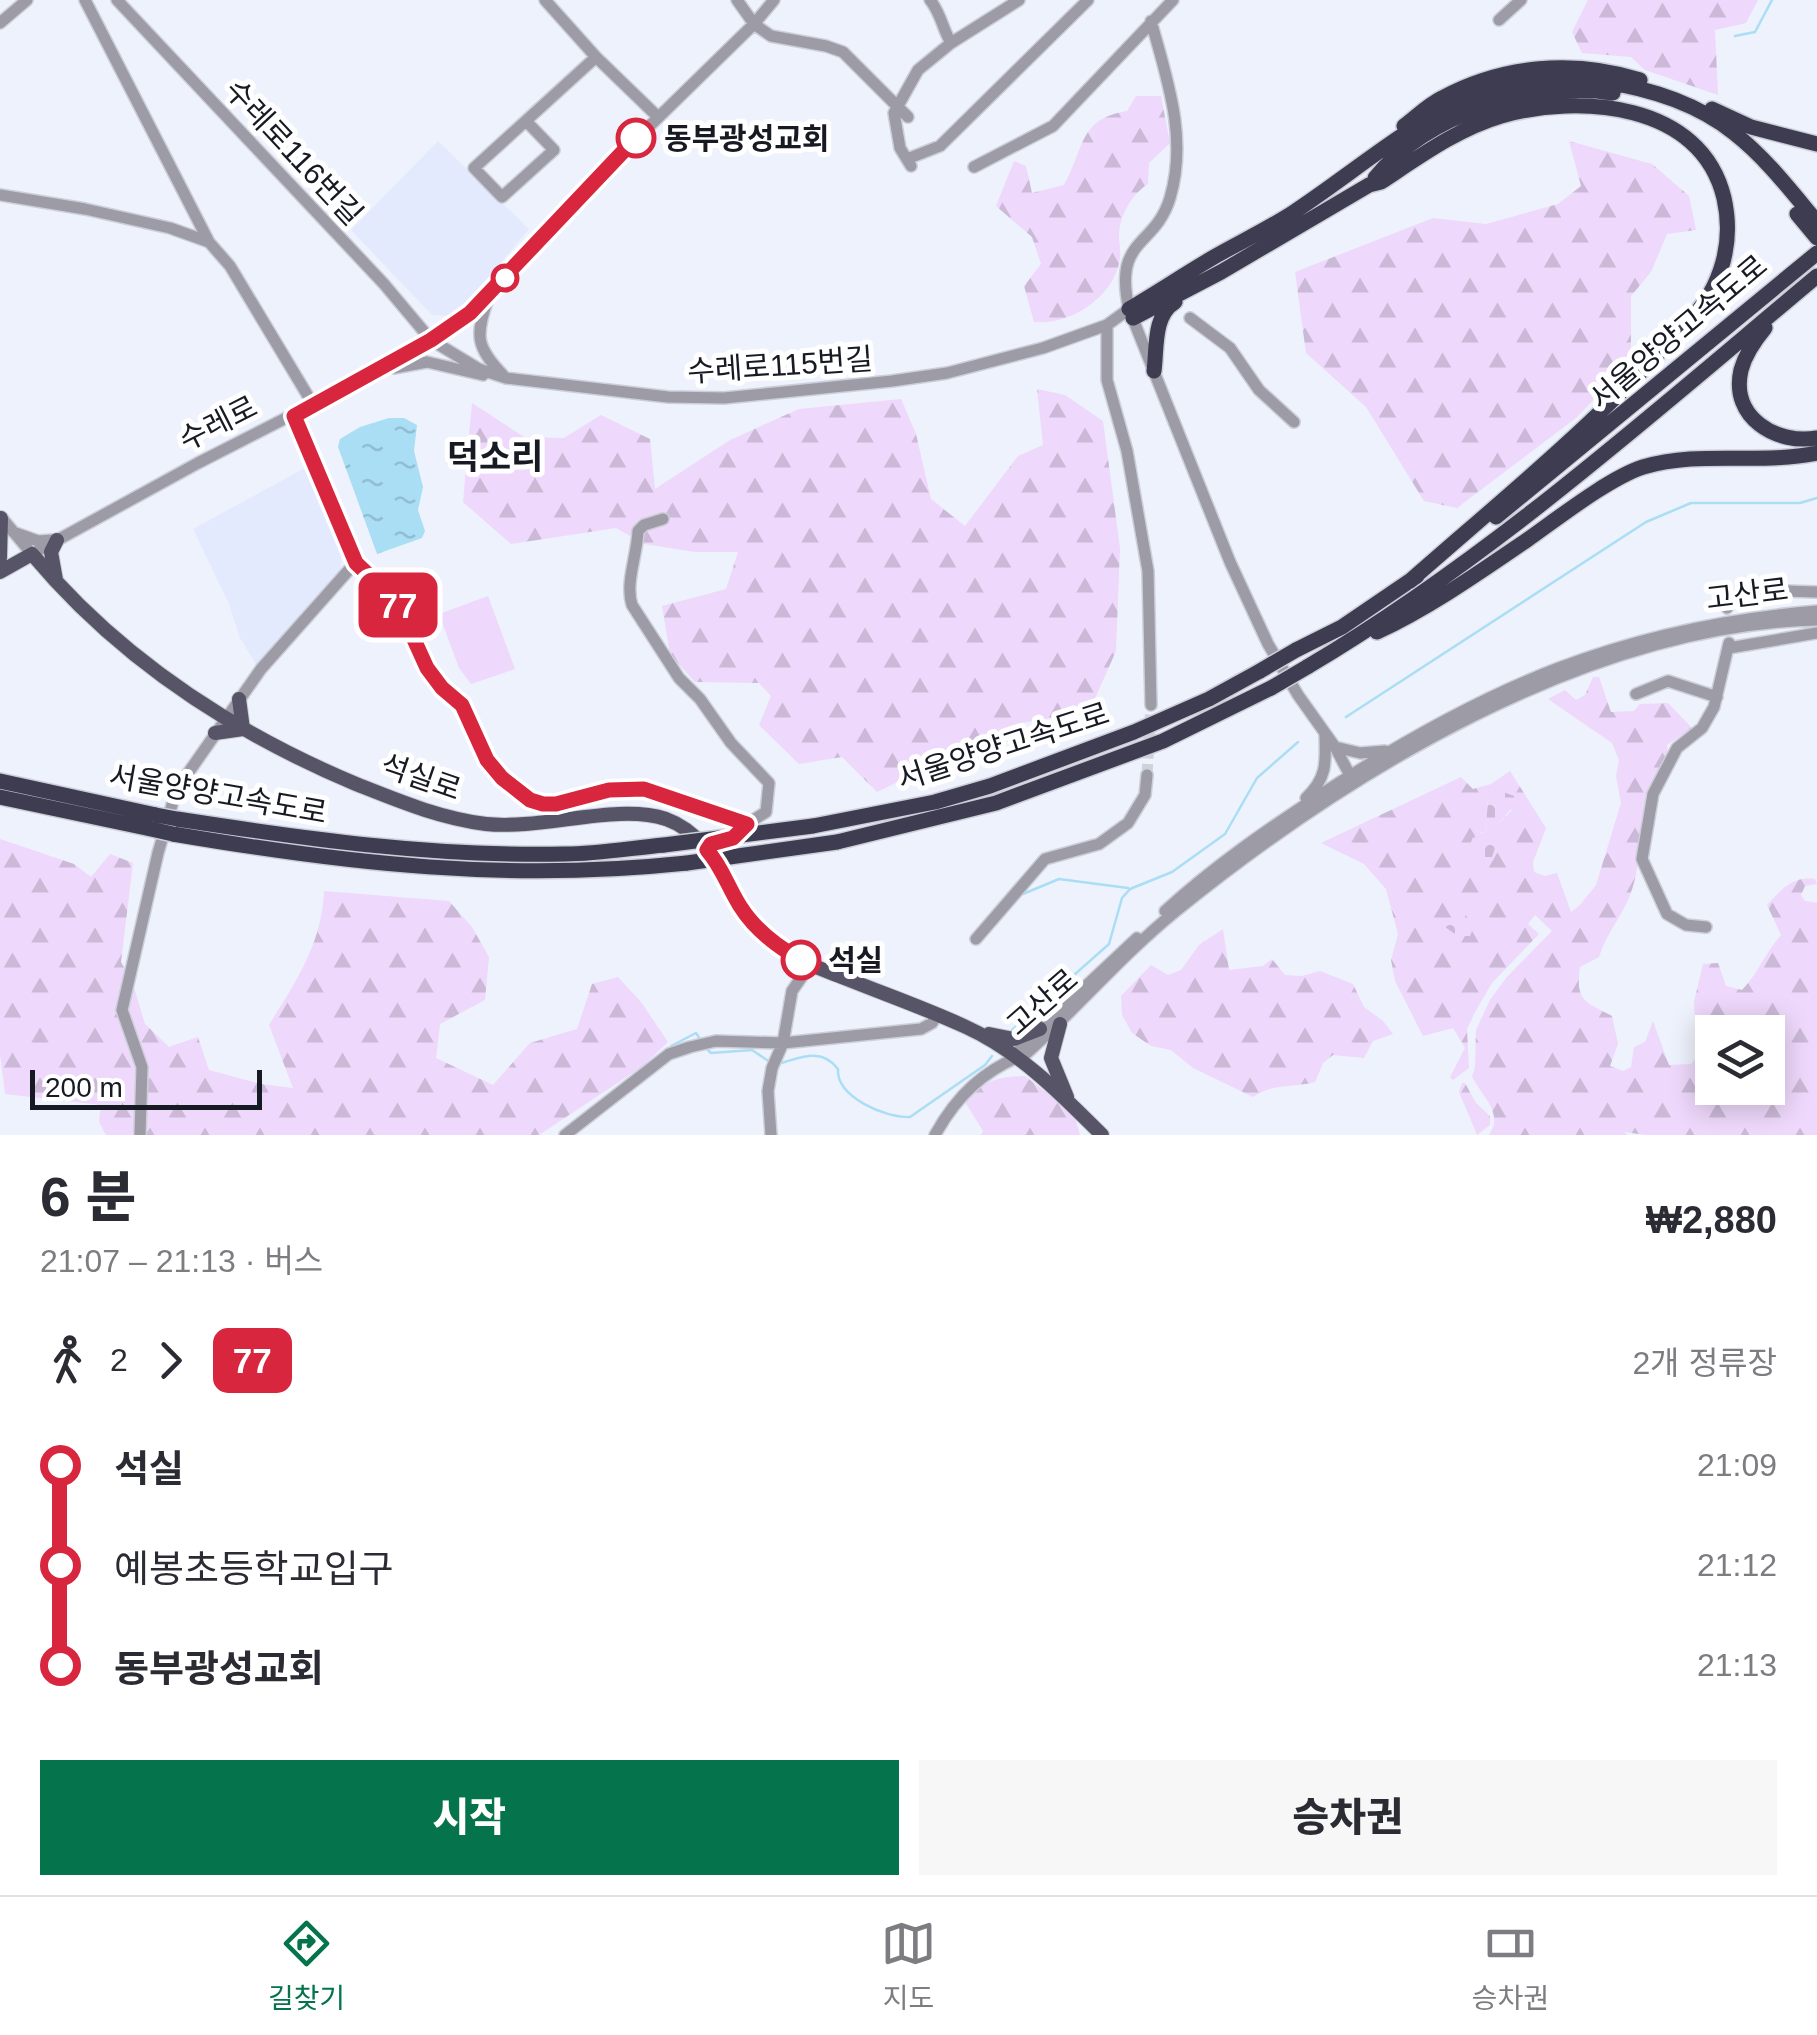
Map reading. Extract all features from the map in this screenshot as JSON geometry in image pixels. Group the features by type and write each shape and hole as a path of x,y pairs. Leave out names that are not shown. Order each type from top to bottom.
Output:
{"highway":[{"path":"1131,314 1293,213 1441,98 1537,67 1619,74 1675,91 1751,127 1817,144"},
{"path":"1345,175 1467,98 1527,84 1604,82 1649,90 1710,115 1756,152 1817,222"},
{"path":"1369,185 1381,170 1424,136 1458,116 1534,95 1606,92 1642,98 1705,124 1754,165 1817,238"},
{"path":"1131,314 1197,284 1369,185 1381,182 1465,130 1501,116 1544,108 1597,106 1656,120 1692,142 1715,172 1728,219 1723,264 1712,290 1694,315 1586,425 1410,581"},
{"name":"서울양양고속도로","path":"175,826 407,850 568,854 813,826 935,802 990,786 1209,699 1342,628 1531,491 1816,253"},
{"path":"1817,277 1763,330 1741,372 1741,387 1744,404 1764,430 1790,440 1817,438"},
{"name":"서울양양고속도로","path":"0,797 175,826 310,857 522,872 628,870 838,842 996,803 1163,741 1271,688 1337,650 1540,506 1817,277"},
{"path":"1154,372 1158,333 1166,307 1197,284"},
{"path":"1337,650 1394,624 1572,507 1640,468 1706,456 1782,460 1817,453"},
{"name":"서울양양고속도로","path":"0,781 154,822"}],"main road":[{"path":"0,558 1,517"},
{"path":"57,540 51,558 58,586"},
{"name":"수레로","path":"0,572 32,554"},
{"name":"석실로","path":"32,554 101,628 152,668 225,718 290,754 434,814 520,826 627,813 677,824 719,863 759,932 783,950 810,965 972,1029 1016,1058 1102,1135"},
{"path":"215,733 244,729 239,700"},
{"path":"1060,1024 1051,1058 1069,1102"},
{"path":"972,1029 1014,1040 1040,1029"}],"street":[{"path":"0,24 27,0"},
{"path":"84,0 209,242 230,266 314,406"},
{"name":"수레로116번길","path":"117,0 384,284 431,340"},
{"path":"545,0 657,116"},
{"path":"737,0 754,24 780,40 843,52 908,118"},
{"name":"수레로","path":"32,554 376,372 470,313 657,116 774,0"},
{"path":"930,0 951,43"},
{"path":"1019,0 951,43 918,70 894,113 900,148 909,163 940,146 1088,0"},
{"path":"974,167 1053,126 1156,11 1173,0"},
{"path":"1499,20 1521,0"},
{"path":"1156,11 1175,106 1176,156 1170,200 1156,224 1139,241 1126,268 1125,288 1131,314 1260,628 1298,696 1335,746 1352,780"},
{"path":"526,120 554,150 502,196 474,168 526,120 596,57"},
{"path":"0,195 170,228 209,242"},
{"path":"490,295 482,318 480,346 505,378"},
{"name":"수레로115번길","path":"431,340 479,369 505,378 668,397 724,398 947,373 1043,348 1131,314"},
{"path":"1190,318 1230,348 1258,390 1294,422"},
{"path":"1108,325 1107,380 1127,451 1148,571 1151,704"},
{"path":"376,372 406,363 427,362 505,378"},
{"path":"294,416 356,563 397,602 427,668 462,705 487,760 530,800 556,804 609,790 644,789 747,824"},
{"name":"석실로","path":"1,517 32,554"},
{"path":"662,519 638,531 637,560 628,594 638,617 679,678 700,699 731,744 769,783 766,812 733,838 711,844 707,850"},
{"path":"12,531 38,540 57,540"},
{"path":"140,1135 142,1067 122,1010 174,798 261,669 356,563"},
{"path":"1727,608 1733,597 1785,590 1817,592"},
{"path":"397,602 417,606"},
{"name":"고산로","path":"1016,1058 1060,1024 1173,913 1390,750 1489,696 1562,665 1697,626 1817,611"},
{"name":"고산로","path":"1016,1058 1040,1029 1232,853 1352,780 1521,692 1598,662 1671,641 1743,627 1817,620"},
{"path":"1706,927 1686,925 1666,914 1642,859 1653,794 1677,748 1702,728 1718,697 1729,646 1817,633"},
{"path":"1636,694 1668,681 1718,697"},
{"path":"1289,816 1321,784 1326,771 1325,734"},
{"path":"1335,746 1360,753 1390,750"},
{"path":"976,939 1045,859 1099,844 1128,823 1146,796 1148,775"},
{"path":"771,1135 768,1091 772,1068 784,1044 792,991 810,965"},
{"path":"565,1135 669,1054 716,1041 784,1044 921,1029 937,1015"},
{"path":"935,1135 953,1102 1016,1058"}],"shaded area":[{"path":"438,141 529,229 469,301 446,316 432,315 351,230"},
{"path":"305,468 341,556 341,568 257,666 240,638 229,604 193,529"}],"green space":[{"path":"1588,0 1758,0 1746,23 1715,30 1718,95 1645,70 1631,57 1582,53 1572,32"},
{"path":"1136,96 1161,96 1170,143 1149,163 1148,184 1124,213 1116,273 1100,297 1075,314 1034,322 1024,286 1041,264 1032,237 996,206 1014,161 1026,166 1032,193 1064,185 1091,128 1111,115 1127,111"},
{"path":"1569,141 1652,164 1689,196 1696,230 1667,234 1651,272 1631,296 1631,361 1576,418 1457,508 1424,501 1366,407 1306,353 1295,272 1433,218 1486,224 1558,204 1581,186"},
{"path":"1037,389 1065,395 1103,421 1120,548 1116,651 1089,712 1020,723 877,792 842,757 799,764 759,725 771,696 759,683 695,682 670,654 662,606 726,589 738,552 695,552 644,544 616,528 511,544 463,502 472,403 524,437 564,438 601,415 650,439 655,489 730,440 799,409 901,399 916,434 931,499 965,526 1018,456 1043,445"},
{"path":"488,596 515,669 471,684 459,668 439,614"},
{"path":"1593,677 1599,677 1611,712 1634,711 1640,704 1668,703 1692,728 1667,745 1666,766 1644,826 1631,893 1599,957 1580,967 1579,987 1584,999 1612,1016 1618,1044 1610,1066 1623,1071 1631,1067 1634,1047 1645,1042 1653,1021 1669,1065 1691,1064 1695,1059 1695,1105 1785,1105 1785,1015 1695,1015 1695,1020 1694,1002 1703,964 1718,963 1726,986 1742,990 1781,935 1767,905 1793,882 1815,879 1817,884 1805,886 1801,895 1805,901 1817,903 1817,1135 1489,1135 1493,1113 1472,1077 1476,1030 1506,978 1552,931 1535,915 1528,924 1539,934 1492,983 1467,1029 1469,1068 1453,1080 1450,1077 1465,1048 1453,1028 1423,1036 1395,981 1391,960 1398,934 1386,889 1364,864 1321,843 1461,777 1473,789 1491,784 1510,771 1546,828 1533,862 1534,872 1545,876 1557,873 1571,912 1596,885 1621,803 1616,776 1619,760 1612,743 1548,699 1565,690 1576,700 1585,695","holes":["1488,799 1512,810 1498,824 1492,838 1480,833 1485,832"]},
{"path":"1498,790 1514,796 1515,804 1492,838 1492,857 1480,857 1470,845 1473,837 1485,832 1489,792"},
{"path":"0,839 74,864 91,877 110,854 133,863 121,962 132,981 145,1024 169,1047 198,1037 209,1070 293,1088 269,1025 313,945 324,891 449,901 472,927 489,957 485,1000 440,1024 436,1058 493,1085 530,1043 577,1029 592,984 618,977 668,1042 643,1066 539,1135 106,1135 99,1122 101,1105 5,1094 0,1054"},
{"path":"1465,915 1475,924 1470,936 1458,936 1442,925 1455,916"},
{"path":"1223,929 1229,970 1263,966 1272,959 1285,975 1320,971 1353,984 1364,1007 1393,1034 1373,1041 1364,1058 1333,1055 1323,1063 1315,1082 1276,1088 1253,1097 1193,1068 1171,1050 1151,1046 1132,1033 1122,1015 1121,996 1151,965 1168,975 1181,970 1199,945"},
{"path":"1025,1076 1074,1114 1080,1135 981,1135 983,1131 965,1102 992,1081"},
{"path":"1462,1083 1490,1116 1490,1125 1477,1135 1459,1092"}],"water":[{"path":"389,418 404,418 417,425 414,451 423,487 418,510 425,531 422,538 377,554 338,447 340,439 360,427"}],"waterway":[{"path":"1735,36 1755,32 1772,0"},
{"path":"1346,717 1646,522 1691,503 1800,503 1817,498"},
{"path":"1012,1030 1109,944 1122,898 1130,889 1172,872 1225,834 1257,778 1298,742"},
{"path":"1023,894 1059,879 1128,888"},
{"path":"671,1046 696,1033 700,1039"},
{"path":"705,1047 711,1053 752,1050 770,1062"},
{"path":"781,1063 811,1056 825,1058 838,1069 839,1079 853,1097 876,1110 910,1117 985,1065 992,1056"}],"tunnel":[{"path":"1147,775 1151,705"}],"bus line":[{"name":"77","path":"636,138 470,313 431,340 294,416 356,563 397,602 427,668 462,705 487,760 502,778 530,800 543,804 609,790 644,789 747,824 733,838 711,844 707,850 719,863 759,932 801,960"}],"place":[{"name":"동부광성교회","path":"636,138"},
{"name":"석실","path":"801,960"}],"district":[{"name":"덕소리","path":"495,456"}]}
